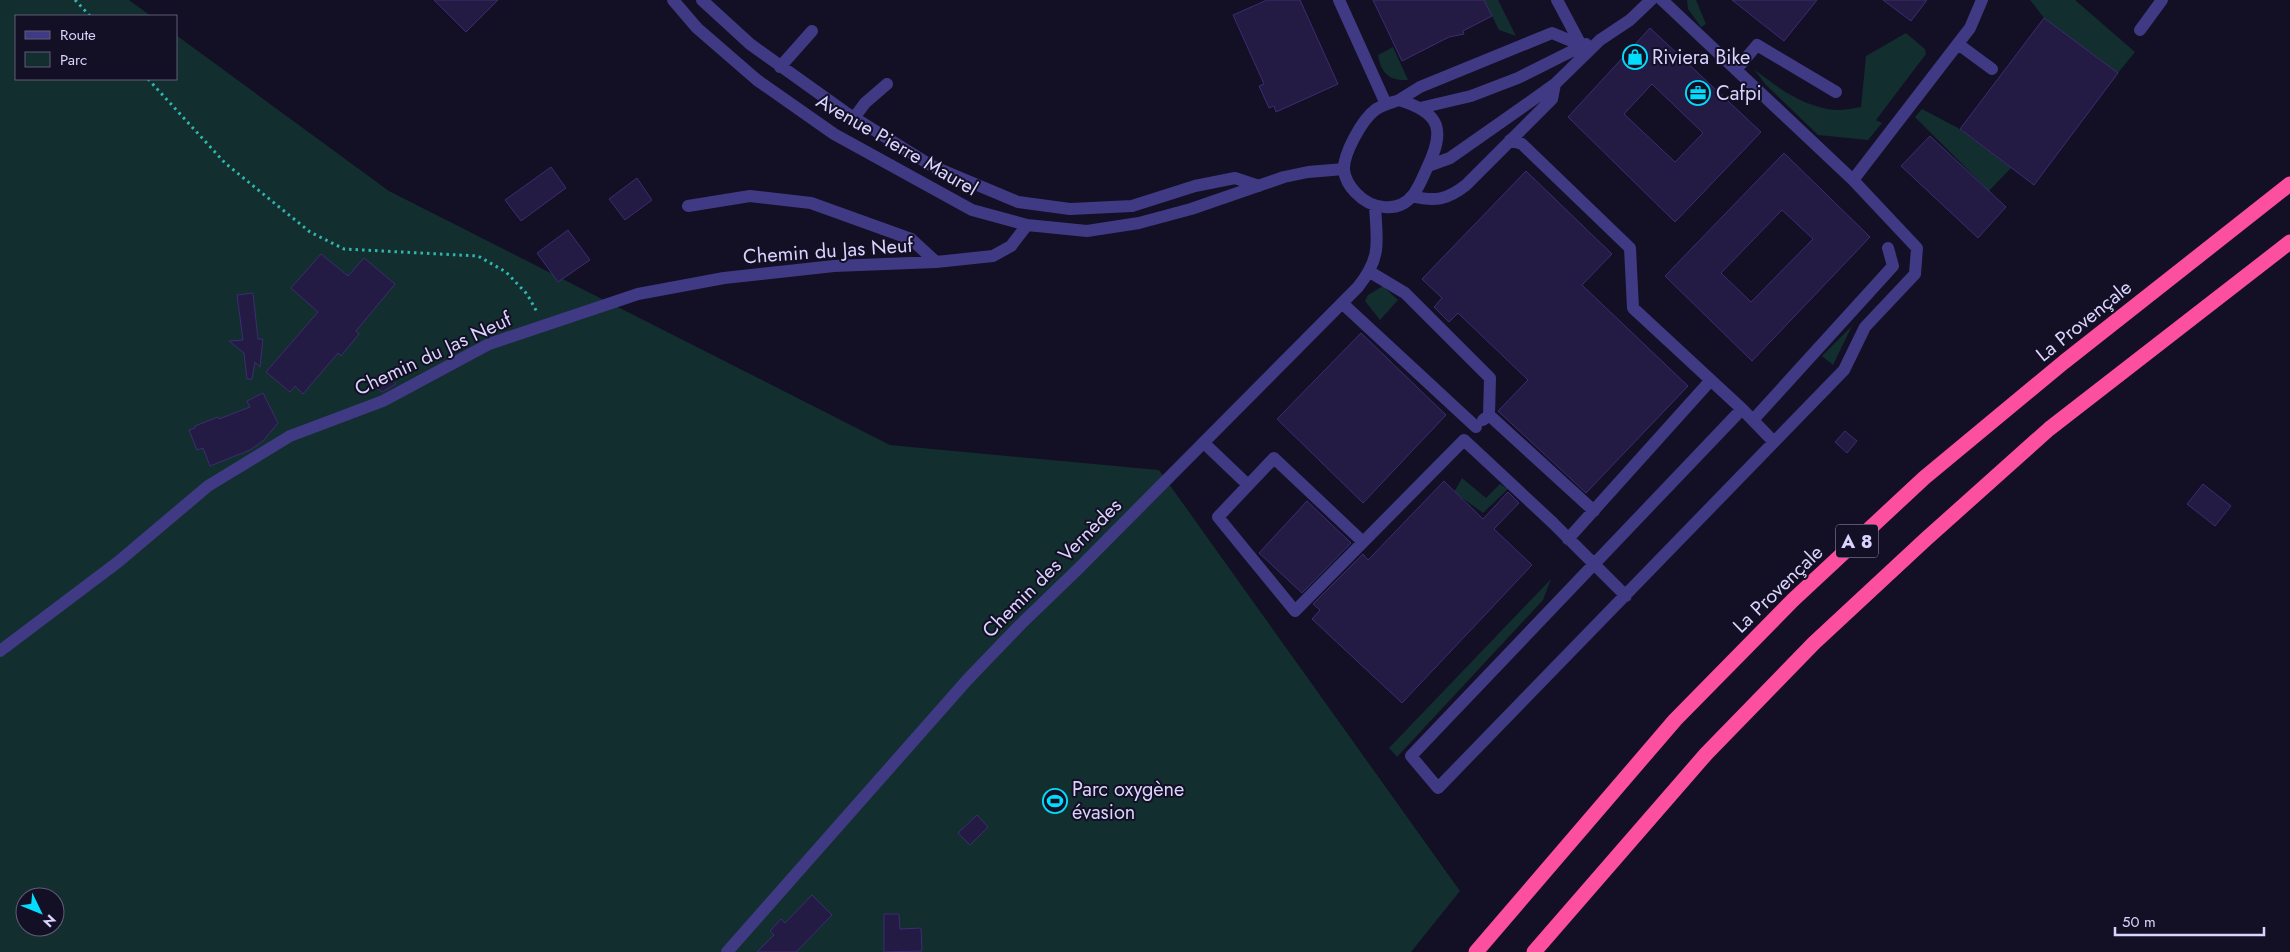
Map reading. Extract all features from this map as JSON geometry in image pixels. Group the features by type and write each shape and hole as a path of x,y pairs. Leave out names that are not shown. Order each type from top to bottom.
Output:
{"highway":[{"name":"La Provençale","path":"1476,952 1674,720 1793,600 1924,478 2064,362 2290,184"},
{"name":"A 8","path":"1534,952 1706,754 1821,636 1926,539 2049,430 2290,242"}],"street":[{"name":"Avenue Pierre Maurel","path":"673,0 697,28 757,80 834,134 972,210 1027,225 1087,231 1139,223 1191,209 1308,172 1344,169"},
{"path":"702,0 750,44 854,118 932,166 1018,202 1070,209 1132,206 1195,186 1235,178 1259,186"},
{"path":"1339,0 1386,104"},
{"path":"1557,0 1581,45"},
{"path":"1428,166 1450,158 1554,84 1600,40 1630,20 1651,0"},
{"path":"1662,0 1853,180 1917,248 1915,274 1865,327 1844,370 1438,788 1412,756 1742,409"},
{"path":"1853,180 1970,28 1982,0"},
{"path":"2140,30 2162,0"},
{"path":"780,67 812,31"},
{"path":"1400,100 1420,108 1431,117 1439,134 1437,149 1412,196 1390,208 1375,206 1354,192 1348,184 1344,169 1350,148 1360,128 1375,110 1400,100 1420,87 1552,33 1581,45"},
{"path":"1420,108 1471,96 1510,81 1581,45 1600,40"},
{"path":"1958,44 1992,68"},
{"path":"1736,70 1757,45 1836,92"},
{"path":"854,118 864,103 887,84"},
{"path":"1412,196 1428,200 1453,195 1466,185 1552,99 1554,84"},
{"path":"1510,140 1522,144 1630,248 1633,308 1742,409 1773,441"},
{"path":"688,206 750,196 811,203 911,239 936,262"},
{"name":"Chemin des Vernèdes","path":"727,952 968,680 1021,624 1342,303 1370,272 1376,257 1375,206"},
{"name":"Chemin du Jas Neuf","path":"0,651 118,562 208,486 290,436 383,401 489,344 543,324 638,294 724,278 834,266 936,262 993,256 1011,246 1027,225"},
{"path":"1753,420 1894,266 1888,248"},
{"path":"1363,542 1274,458 1218,517 1295,611 1489,415 1490,378 1405,293 1370,272"},
{"path":"1342,303 1476,427"},
{"path":"1568,539 1711,380"},
{"path":"1489,415 1594,510"},
{"path":"1464,440 1626,596"},
{"path":"1204,443 1248,485"}],"path":[{"path":"75,0 89,15"},
{"path":"149,80 226,163 310,232 344,249 478,256 506,272 527,294 543,324"}],"green space":[{"path":"0,0 129,0 150,15 15,15 15,80 178,80 178,36 389,191 890,445 1159,470 1460,891 1411,952 0,952"},
{"path":"1484,0 1498,0 1516,36 1499,30"},
{"path":"1687,0 1696,0 1706,24 1701,27 1688,9"},
{"path":"2030,0 2075,0 2135,52 2118,73 2044,18"},
{"path":"1906,33 1925,49 1926,54 1876,120 1882,123 1868,140 1818,135 1765,84 1754,69 1782,90 1814,105 1837,110 1861,107 1866,56"},
{"path":"1393,47 1408,80 1391,77 1381,67 1378,55"},
{"path":"1922,109 1958,128 2011,168 1989,191 1915,117"},
{"path":"1383,286 1398,300 1380,320 1365,301 1368,295"},
{"path":"1852,326 1833,365 1822,356"},
{"path":"1462,478 1486,498 1500,484 1508,489 1483,513 1454,492"},
{"path":"1551,579 1543,600 1397,757 1389,748"}],"building":[{"path":"434,0 498,0 466,32"},
{"path":"1267,0 1300,0 1338,84 1276,112 1274,106 1269,108 1259,86 1264,84 1233,15"},
{"path":"1373,0 1484,0 1492,16 1463,31 1464,34 1449,37 1402,61"},
{"path":"1732,0 1817,0 1784,41"},
{"path":"1883,0 1927,0 1911,21"},
{"path":"2044,18 2118,73 2034,185 1960,129"},
{"path":"1650,28 1761,132 1675,222 1568,117","holes":["1652,84 1703,133 1675,162 1624,114"]},
{"path":"1930,136 2006,207 1978,238 1901,166"},
{"path":"1784,153 1870,237 1752,361 1665,276","holes":["1782,210 1813,239 1751,302 1721,273"]},
{"path":"551,167 566,188 521,221 505,200"},
{"path":"1526,171 1612,254 1582,285 1688,386 1586,493 1498,411 1528,380 1458,313 1449,322 1434,307 1442,298 1422,279"},
{"path":"637,178 652,200 625,220 609,199"},
{"path":"568,230 590,260 558,282 537,253"},
{"path":"321,254 348,276 364,258 395,284 356,331 359,334 341,356 338,353 303,394 295,386 290,392 266,372 318,312 291,288"},
{"path":"253,293 258,339 263,339 260,367 255,362 252,379 247,379 244,353 229,341 243,340 237,295"},
{"path":"1361,333 1446,415 1363,503 1277,419"},
{"path":"382,372 396,384 382,392 372,383"},
{"path":"263,393 278,423 263,441 250,450 210,466 203,448 197,450 189,430 218,417 219,419 250,407 247,401"},
{"path":"1845,431 1857,441 1847,453 1835,442"},
{"path":"1444,481 1483,519 1508,492 1519,503 1494,529 1532,565 1402,703 1312,619 1320,610 1313,604 1363,554 1368,560"},
{"path":"2203,484 2231,506 2215,526 2187,504"},
{"path":"1307,501 1351,543 1302,593 1259,553"},
{"path":"977,815 988,827 970,845 958,833"},
{"path":"812,895 832,915 796,952 757,952 774,935 770,931 781,919 785,923"},
{"path":"884,914 899,914 900,929 921,928 922,951 884,952"}],"place":[{"name":"Riviera Bike","path":"1635,57"},
{"name":"Cafpi","path":"1698,93"},
{"name":"Parc oxygène évasion","path":"1055,801"}]}
